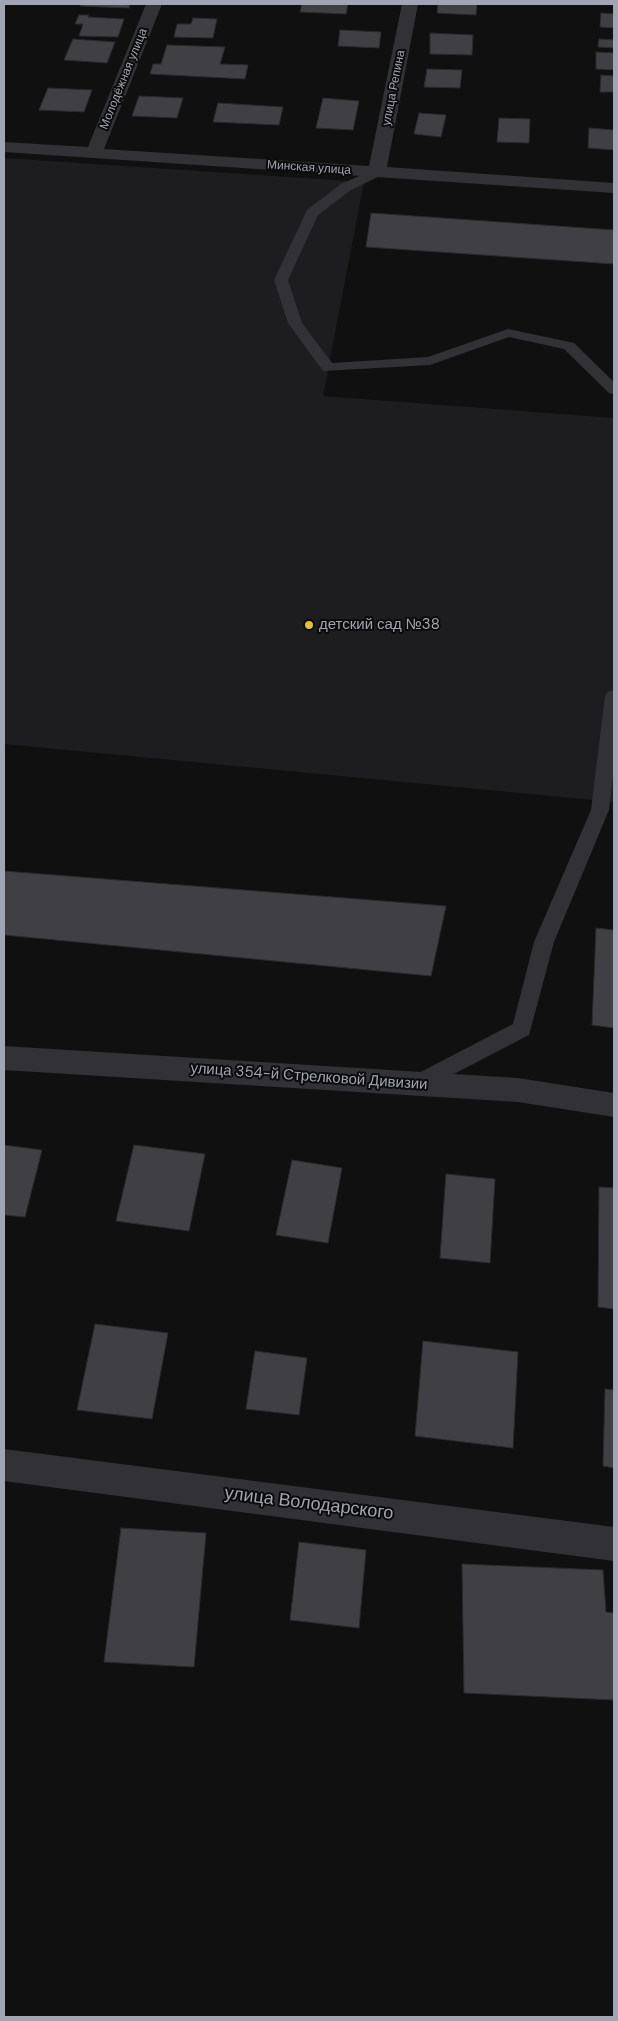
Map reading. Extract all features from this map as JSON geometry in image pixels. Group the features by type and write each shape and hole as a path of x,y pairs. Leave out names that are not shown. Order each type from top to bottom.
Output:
{"street":[{"name":"Молодёжная улица","path":"94,153 154,4"},
{"name":"улица Репина","path":"377,172 410,4"},
{"name":"Минская улица","path":"4,147 614,188"},
{"name":"улица 354-й Стрелковой Дивизии","path":"4,1058 518,1090 614,1105"},
{"name":"улица Володарского","path":"4,1465 614,1544"}],"lane":[{"path":"377,172 346,187 312,214 281,280 295,323 328,368 430,361 508,333 569,346 614,390"},
{"path":"416,1084 522,1029 544,942 600,810 614,696"}],"shaded area":[{"name":"детский сад №38","path":"4,158 364,182 323,396 614,418 614,802 4,744"}],"building":[{"path":"81,4 130,4 129,8 80,6"},
{"path":"302,4 348,4 346,14 300,12"},
{"path":"438,4 477,4 476,15 437,13"},
{"path":"601,13 614,14 614,28 600,27"},
{"path":"79,15 124,19 118,37 79,36 83,24 75,24"},
{"path":"193,18 217,19 213,38 174,37 177,24 191,24"},
{"path":"340,30 381,32 379,48 338,46"},
{"path":"430,33 473,35 472,55 430,54"},
{"path":"73,39 115,42 107,63 64,60"},
{"path":"599,39 614,40 614,48 598,47"},
{"path":"167,45 225,47 220,64 248,65 245,79 150,74 153,64 161,64"},
{"path":"596,52 614,53 614,70 596,69"},
{"path":"427,69 462,70 460,88 424,87"},
{"path":"601,75 614,76 614,92 600,92"},
{"path":"48,88 92,90 84,112 39,110"},
{"path":"139,96 183,98 177,118 132,116"},
{"path":"323,98 359,101 353,130 316,128"},
{"path":"218,103 283,107 279,125 213,122"},
{"path":"419,113 446,115 441,137 414,134"},
{"path":"499,118 530,119 529,143 497,142"},
{"path":"589,128 614,130 614,150 588,148"},
{"path":"371,213 614,230 614,264 366,247"},
{"path":"4,871 446,906 431,976 4,935"},
{"path":"596,928 614,930 614,1028 592,1025"},
{"path":"4,1145 42,1150 25,1217 4,1215"},
{"path":"134,1145 205,1154 189,1231 116,1221"},
{"path":"292,1160 342,1168 328,1243 276,1235"},
{"path":"446,1174 495,1179 490,1263 440,1258"},
{"path":"599,1187 614,1188 614,1309 598,1307"},
{"path":"95,1324 168,1333 152,1419 77,1410"},
{"path":"423,1341 518,1352 513,1448 415,1436"},
{"path":"255,1351 307,1358 299,1415 246,1409"},
{"path":"605,1389 614,1390 614,1468 603,1466"},
{"path":"121,1528 206,1533 194,1667 104,1662"},
{"path":"299,1542 366,1550 359,1628 290,1620"},
{"path":"462,1564 603,1570 606,1612 614,1613 614,1700 464,1693"}],"place":[{"name":"детский сад №38","path":"309,625"}]}
